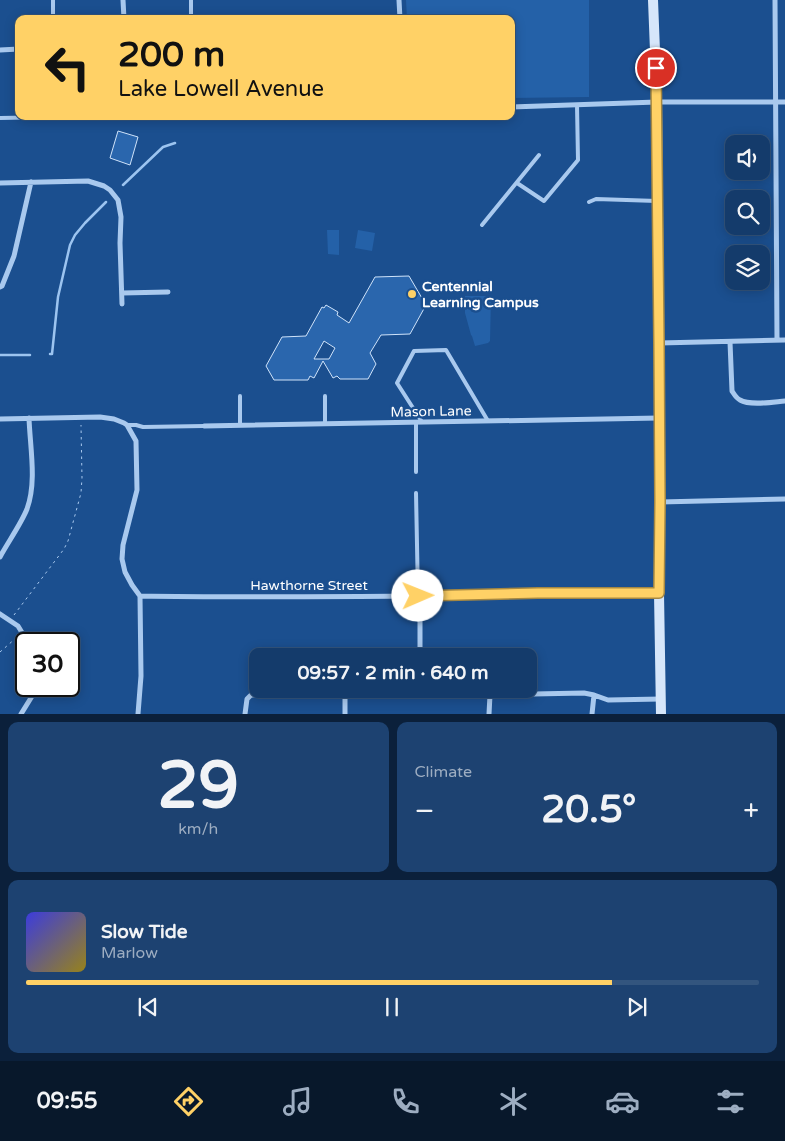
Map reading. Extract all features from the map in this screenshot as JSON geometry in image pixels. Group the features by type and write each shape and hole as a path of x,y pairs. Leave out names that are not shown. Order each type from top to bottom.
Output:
{"main road":[{"path":"653,0 657,102 661,714"}],"street":[{"path":"123,0 124,15"},
{"path":"400,0 400,15"},
{"path":"775,0 777,340"},
{"path":"0,50 15,49"},
{"path":"515,107 657,102 785,102"},
{"path":"0,184 88,181 110,190 118,200 121,216 122,304"},
{"path":"0,287 14,256 30,182"},
{"path":"122,293 168,292"},
{"path":"659,343 785,340"},
{"path":"730,342 731,382 732,391 736,397 750,403 785,401"},
{"path":"0,419 81,417 114,419 124,422 136,441 137,490 123,545 122,559 125,572 140,596 138,714"},
{"path":"0,557 26,510 32,492 29,418"},
{"name":"Mason Lane","path":"204,426 659,418"},
{"path":"660,502 785,499"},
{"name":"Hawthorne Street","path":"140,596 418,596 538,593 659,593"},
{"path":"418,596 420,648"},
{"path":"0,614 18,626 22,632"},
{"path":"537,694 584,693 608,700 661,699"},
{"path":"592,714 594,695"},
{"path":"21,714 31,697"},
{"path":"246,714 247,699 249,697"},
{"path":"345,698 345,714"},
{"path":"489,714 490,698"}],"lane":[{"path":"53,0 53,15"},
{"path":"191,0 191,15"},
{"path":"517,183 544,201 578,160 577,105"},
{"path":"0,118 15,118"},
{"path":"482,225 539,155"},
{"path":"589,202 596,199 657,201"},
{"path":"416,472 419,422 397,383 414,351 446,350 488,421"},
{"path":"240,396 240,425"},
{"path":"325,396 325,424"},
{"path":"127,425 136,424 143,428 204,426"},
{"path":"416,493 418,596"}],"path":[{"path":"10,620 64,549 68,541 81,493 81,417"},
{"path":"0,652 15,639"}],"shaded area":[{"path":"406,0 589,0 589,97 515,98 515,15 407,15"},
{"path":"327,230 339,230 339,255 328,254"},
{"path":"358,230 375,233 372,251 355,248"},
{"path":"465,296 491,296 490,341 488,343 475,346 465,313"}],"building":[{"path":"118,131 138,137 130,165 110,158"},
{"path":"409,276 426,305 410,334 381,335 370,353 376,364 368,379 340,379 337,376 333,378 323,361 314,378 310,376 308,380 274,380 266,366 282,337 306,336 322,307 324,308 326,305 338,312 337,315 349,323 375,277","holes":["324,341 335,348 329,359 314,359"]}],"waterway":[{"path":"123,185 163,147 175,143"},
{"path":"50,354 52,354 58,297 70,245 75,235 85,223 106,202"},
{"path":"0,355 30,355"}],"place":[{"name":"Centennial Learning Campus","path":"412,294"}],"route":[{"path":"418,596 538,593 659,593 660,502 656,68"}]}
